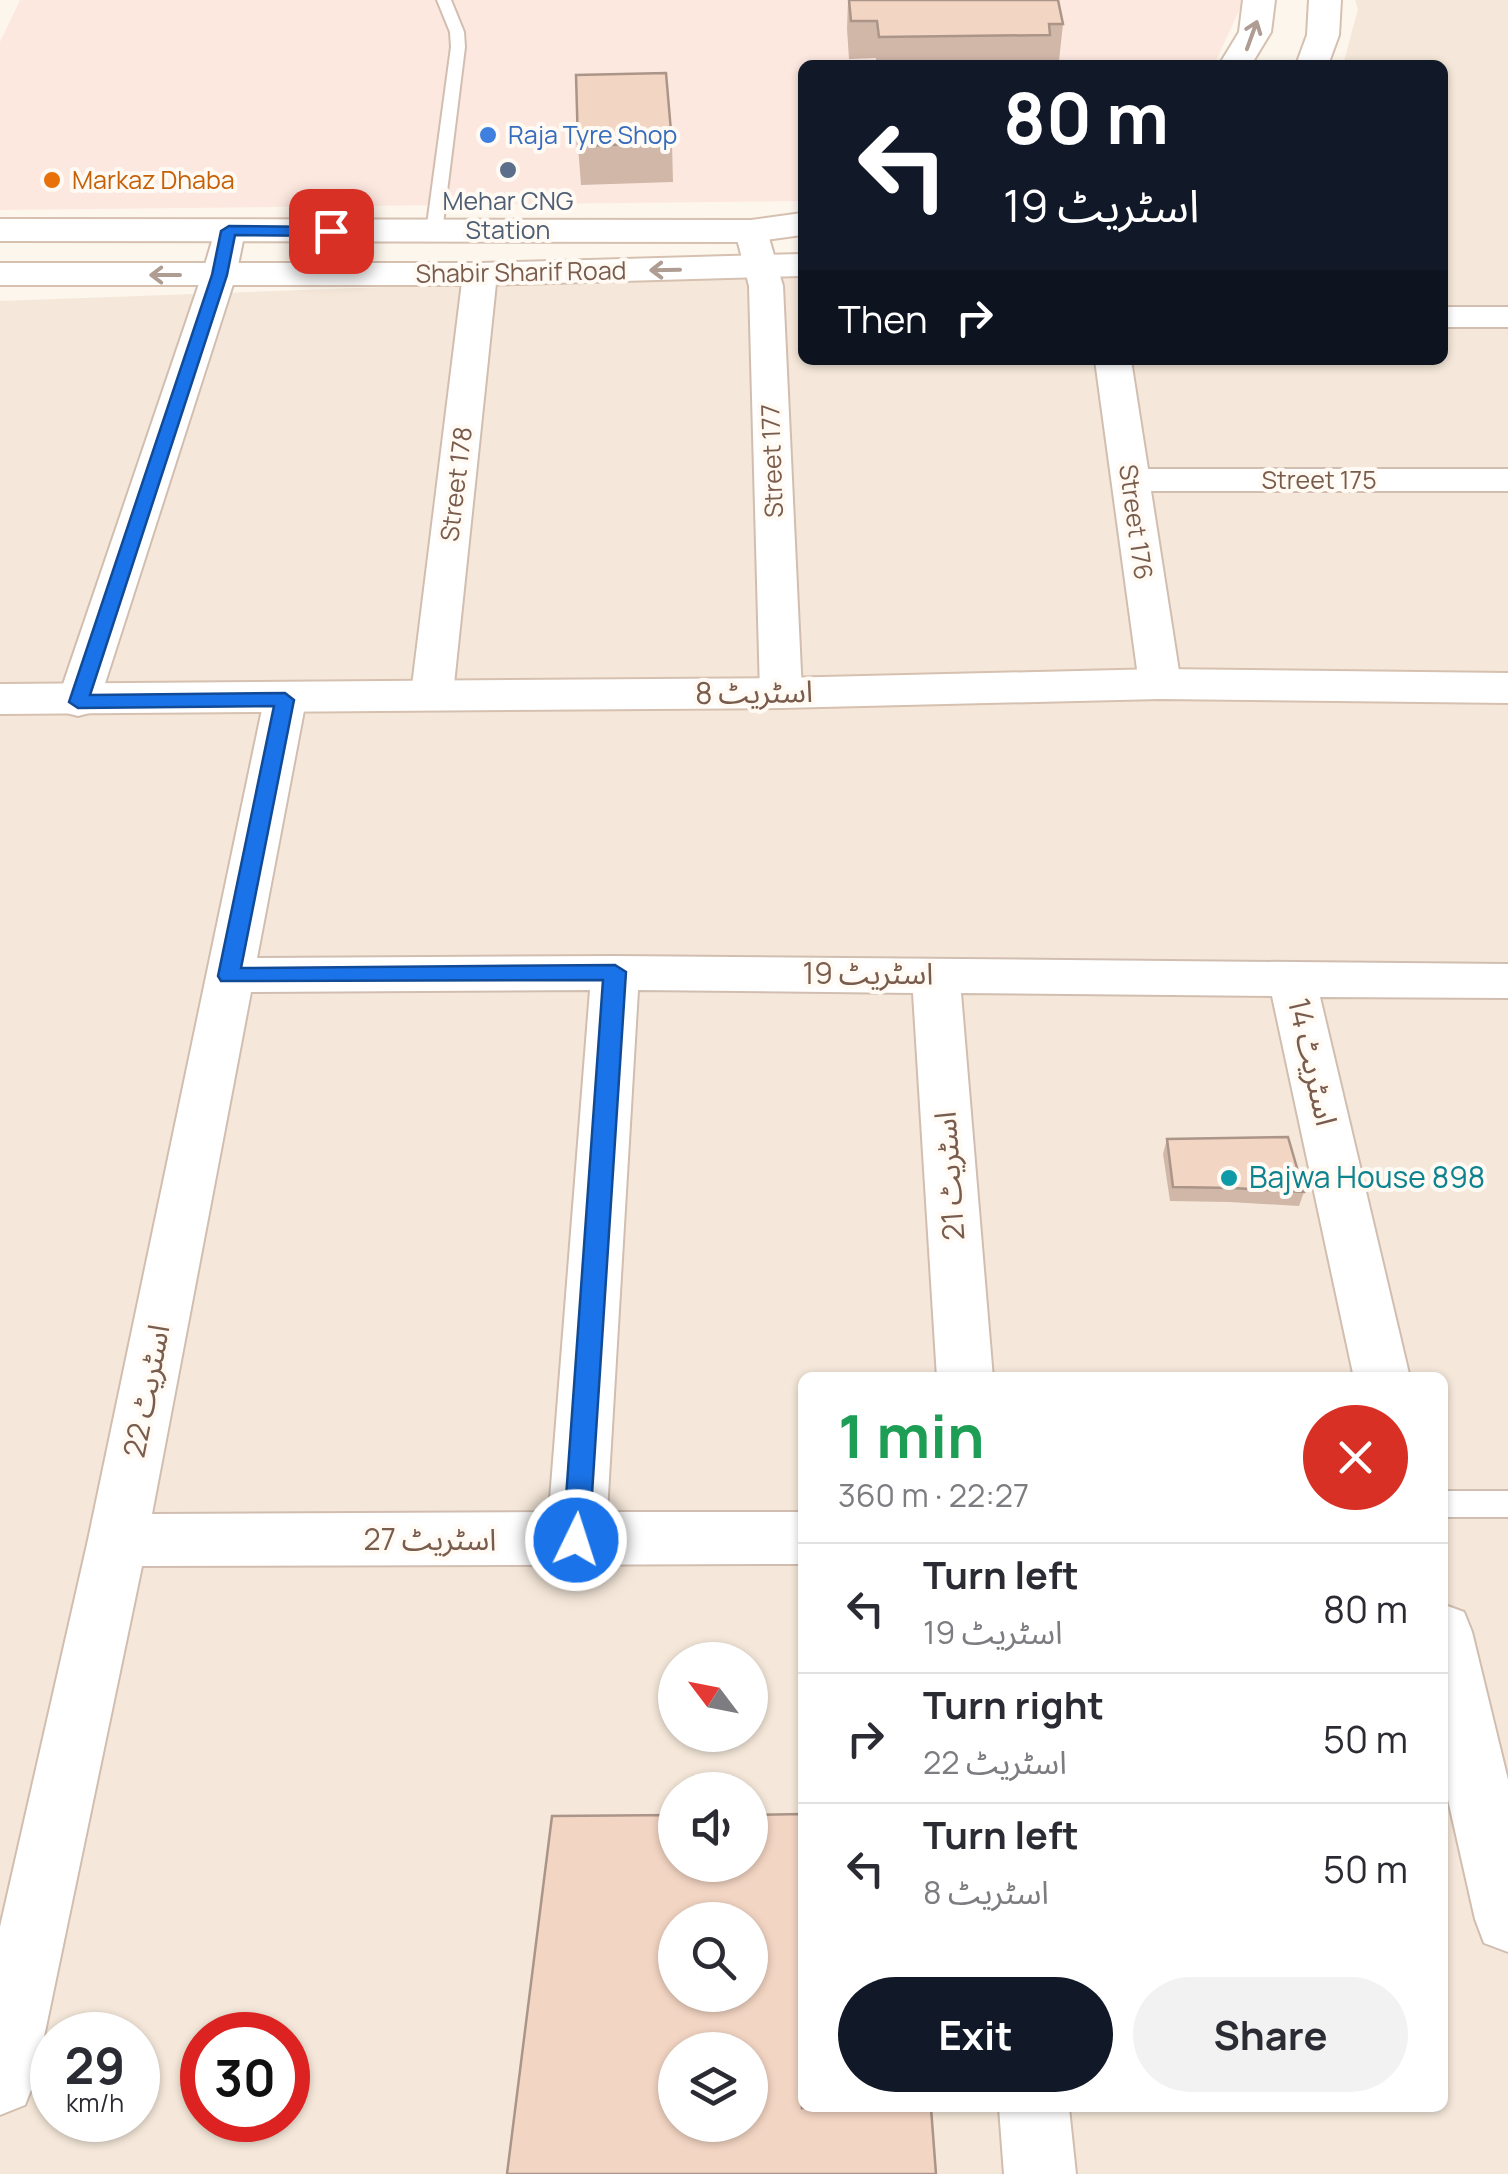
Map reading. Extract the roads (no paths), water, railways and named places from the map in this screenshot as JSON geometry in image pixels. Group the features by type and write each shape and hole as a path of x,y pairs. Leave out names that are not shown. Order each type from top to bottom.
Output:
{"street":[{"path":"1239,60 1254,32 1260,0"},
{"path":"1314,60 1323,35 1325,0"},
{"name":"Shabir Sharif Road","path":"0,230 751,231 798,225"},
{"path":"78,702 219,275 229,231"},
{"name":"Street 177","path":"751,231 762,268 781,693"},
{"name":"Shabir Sharif Road","path":"0,274 480,274 798,265"},
{"name":"Street 178","path":"432,694 480,274"},
{"path":"1448,317 1508,316"},
{"name":"Street 176","path":"1113,365 1160,684"},
{"name":"Street 175","path":"1130,480 1508,480"},
{"name":"اسٹریٹ 8","path":"0,699 285,700 432,694 781,693 1160,684 1508,688"},
{"name":"اسٹریٹ 22","path":"0,2080 118,1540 285,700"},
{"path":"576,1540 615,972"},
{"name":"اسٹریٹ 19","path":"229,976 615,972 1294,982 1508,981"},
{"name":"اسٹریٹ 21","path":"936,974 965,1372"},
{"name":"اسٹریٹ 14","path":"1294,982 1381,1372"},
{"name":"اسٹریٹ 27","path":"118,1540 798,1538"},
{"path":"1448,1658 1508,1919"},
{"path":"1034,2112 1040,2174"}],"lane":[{"path":"434,232 458,47 458,32 444,0"},
{"path":"1448,1504 1508,1504"}],"place":[{"name":"Raja Tyre Shop","path":"488,135"},
{"name":"Mehar CNG Station","path":"508,170"},
{"name":"Markaz Dhaba","path":"52,180"},
{"name":"Bajwa House 898","path":"1229,1178"}]}
